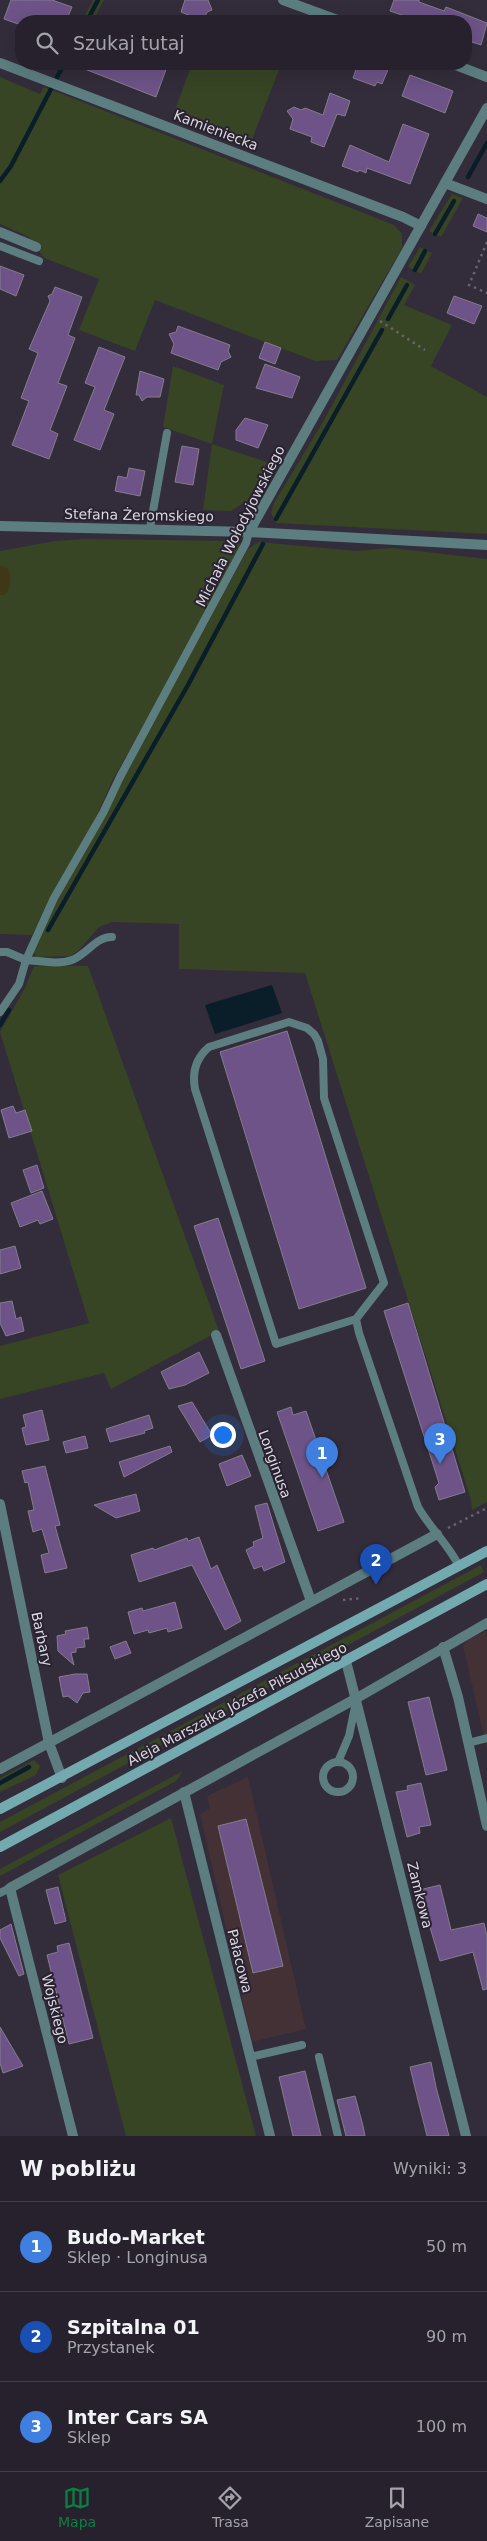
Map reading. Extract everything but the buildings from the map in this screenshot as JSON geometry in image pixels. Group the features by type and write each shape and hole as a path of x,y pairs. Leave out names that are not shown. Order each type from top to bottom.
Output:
{"main road":[{"name":"Aleja Marszałka Józefa Piłsudskiego","path":"0,1809 62,1778 487,1551"},
{"name":"Aleja Marszałka Józefa Piłsudskiego","path":"0,1847 487,1584"}],"street":[{"path":"284,0 324,15"},
{"name":"Kamieniecka","path":"0,63 15,69"},
{"name":"Kamieniecka","path":"18,70 403,217 420,226"},
{"path":"469,70 487,77"},
{"name":"Michała Wołodyjowskiego","path":"249,532 487,108"},
{"path":"445,183 487,199"},
{"path":"0,232 36,247"},
{"name":"Stefana Żeromskiego","path":"0,526 150,528 487,545"},
{"name":"Longinusa","path":"216,1335 311,1601"},
{"name":"Barbary","path":"0,1504 49,1743 62,1778"},
{"path":"0,1769 437,1534"},
{"path":"10,1888 357,1698 487,1623"},
{"path":"443,1647 458,1697 468,1742 482,1786 487,1826"},
{"name":"Zamkowa","path":"346,1661 357,1698 466,2136"},
{"name":"Pałacowa","path":"184,1792 270,2136"},
{"name":"Wojskiego","path":"10,1888 73,2136"}],"lane":[{"path":"0,246 39,261"},
{"path":"150,528 168,433"},
{"name":"Michała Wołodyjowskiego","path":"0,1012 19,984 26,960 54,898 103,813 120,776 202,630 246,543 249,532"},
{"path":"0,952 26,960 55,963 73,960 99,941 112,937"},
{"path":"289,1022 307,1028 318,1040 323,1059 324,1098 384,1283 356,1319 276,1344 195,1089 195,1068 201,1055 209,1047 289,1022"},
{"path":"356,1319 418,1507 451,1550 459,1566"},
{"path":"338,1762 349,1736 357,1698"},
{"path":"468,1742 487,1738"},
{"path":"0,1893 10,1888"},
{"path":"250,2057 302,2045"},
{"path":"319,2057 338,2136"}],"path":[{"path":"487,242 469,286 487,293"},
{"path":"370,315 425,350"},
{"path":"437,1534 487,1508"}],"shaded area":[{"path":"487,1631 487,1749 463,1646 469,1638"},
{"path":"248,1777 306,2029 252,2042 200,1814 210,1808 207,1796"}],"green space":[{"path":"93,0 104,0 96,15 85,15"},
{"path":"190,70 279,70 250,145 173,115"},
{"path":"0,77 40,94 44,87 394,225 402,234 402,248 337,360 315,361 155,300 135,351 79,330 99,279 44,258 29,237 0,224"},
{"path":"452,194 463,198 441,237 429,231"},
{"path":"420,247 432,253 421,274 408,267"},
{"path":"401,277 415,285 404,305 452,325 431,366 487,397 487,534 276,523 271,513 274,503 323,422"},
{"path":"173,366 224,385 212,444 163,427"},
{"path":"212,444 270,463 247,501 231,511 203,510"},
{"path":"85,539 236,541 239,542 241,547 199,628 112,781 95,820 32,935 0,934 0,551 55,541"},
{"path":"259,542 357,551 392,548 487,559 487,1502 472,1510 471,1500 305,973 179,969 179,924 112,922 99,927 79,950 70,956 36,957 33,950 68,879 248,549"},
{"path":"34,966 88,966 219,1331 111,1389 104,1373 0,1399 0,1346 89,1323 0,1032 25,988"},
{"path":"481,1565 484,1572 0,1832 0,1822"},
{"path":"34,1760 40,1766 36,1775 0,1792 0,1778"},
{"path":"183,1771 176,1781 0,1876 0,1869"},
{"path":"171,1818 256,2136 126,2136 58,1875"}],"sand":[{"path":"0,566 6,567 10,574 8,589 4,595 0,595"}],"water":[{"path":"272,985 282,1013 215,1034 205,1005"}],"waterway":[{"path":"90,15 98,0"},
{"path":"57,77 61,70"},
{"path":"0,181 11,166 51,89"},
{"path":"468,177 487,143"},
{"path":"435,234 454,201"},
{"path":"415,270 425,251"},
{"path":"388,319 407,285"},
{"path":"276,519 382,330"},
{"path":"48,930 188,685 263,544"},
{"path":"0,1025 9,1010"},
{"path":"0,1783 29,1767"}],"place":[{"name":"Inter Cars SA","path":"440,1464"},
{"name":"Budo-Market","path":"322,1478"},
{"name":"Szpitalna 01","path":"376,1585"}]}
